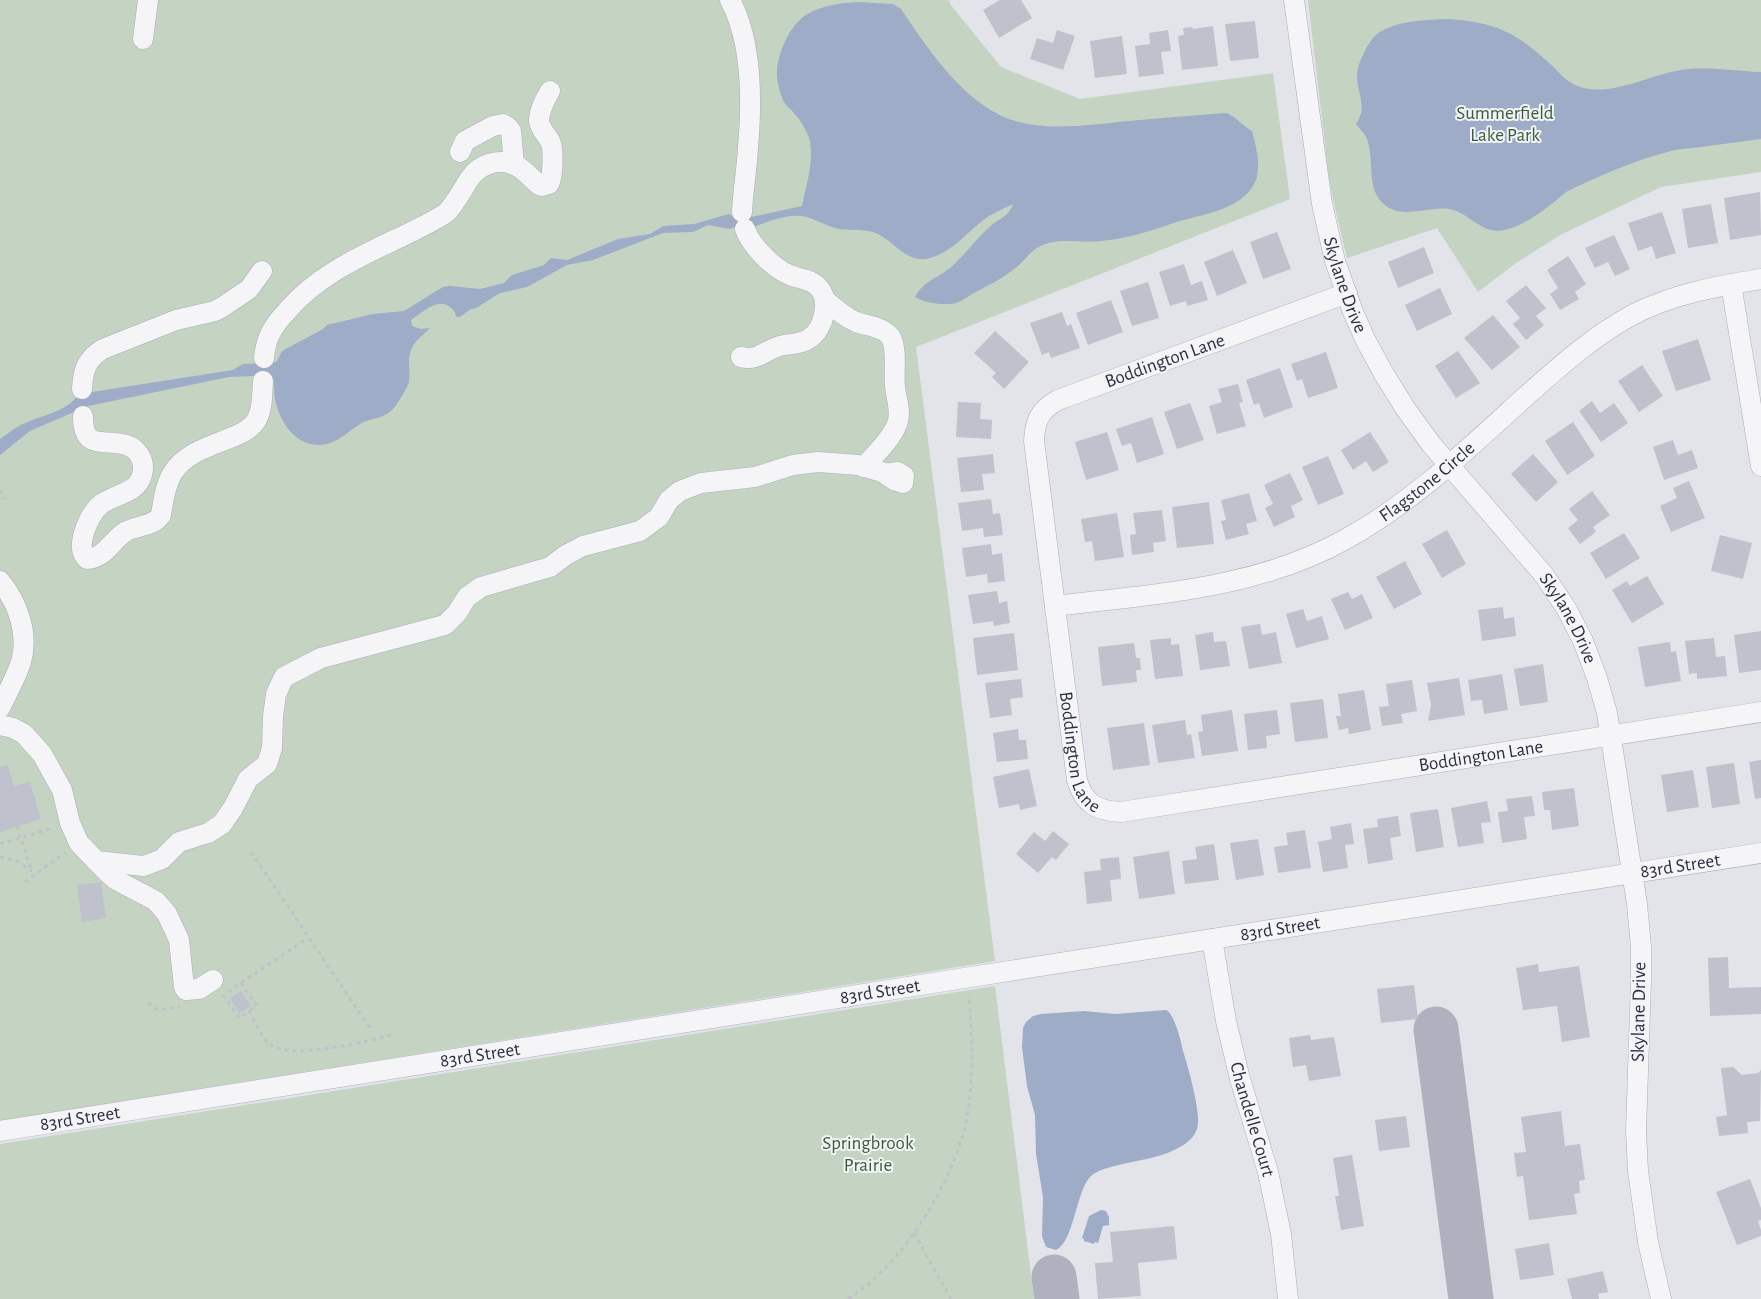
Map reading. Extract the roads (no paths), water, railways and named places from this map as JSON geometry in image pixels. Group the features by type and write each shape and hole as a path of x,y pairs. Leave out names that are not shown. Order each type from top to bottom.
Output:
{"street":[{"path":"143,39 148,0"},
{"path":"730,0 742,30 749,87 749,145 744,221 751,242 773,264 790,275 814,283 822,291 825,300 818,329 809,339 772,348 753,358 740,357"},
{"name":"Skylane Drive","path":"1294,0 1321,197 1335,261 1366,341 1405,408 1449,465 1544,575 1566,608 1583,641 1597,678 1607,713 1637,904 1641,947 1636,1131 1638,1171 1648,1242 1661,1299"},
{"path":"264,358 266,343 277,322 301,295 342,266 446,213 470,178 484,166 496,163 514,165 539,184 546,185 551,181 552,148 539,122 542,106 550,91"},
{"path":"460,152 464,141 493,126 503,124 511,131 514,165"},
{"path":"82,389 85,368 94,354 176,320 215,311 249,289 262,271"},
{"name":"Flagstone Circle","path":"1055,606 1224,584 1274,570 1345,540 1382,518 1449,465 1573,355 1612,327 1634,314 1661,302 1697,291 1761,279"},
{"path":"1731,284 1761,466"},
{"name":"Boddington Lane","path":"1346,293 1058,400 1040,414 1034,428 1034,441 1076,780 1086,800 1096,807 1107,811 1121,812 1761,712"},
{"path":"825,300 856,322 878,327 890,335 895,349 895,385 899,409 897,424 889,438 864,466"},
{"path":"83,416 83,427 90,438 104,444 124,444 131,447 143,462 142,476 138,483 131,489 107,500 94,512 81,545 84,556 87,559 91,559 102,554 123,533 137,526 150,524 158,519 161,515 171,475 184,460 196,452 243,432 252,426 259,414 263,381"},
{"path":"96,861 144,866 162,859 179,842 208,832 222,824 233,808 248,779 267,764 272,748 276,694 284,677 321,658 354,651 445,625 457,613 467,597 481,587 550,567 583,546 640,531 659,517 669,500 680,491 701,483 755,477 793,465 818,462 864,466 886,474"},
{"path":"0,581 18,613 24,645 16,674 0,708"},
{"path":"0,725 13,728 24,734 42,754 62,790 70,823 79,843 116,880 156,901 166,914 179,940 184,987 186,990 196,990 213,980"},
{"name":"83rd Street","path":"0,1131 1761,854"},
{"name":"Chandelle Court","path":"1212,939 1240,1078 1270,1181 1281,1234 1288,1299"}],"water":[{"path":"858,2 893,4 901,9 944,68 969,94 998,114 1013,120 1045,126 1079,126 1227,113 1252,131 1258,162 1256,180 1241,199 1208,214 1110,240 1093,242 1060,241 1045,244 1034,250 1018,266 1003,277 961,301 952,304 929,302 915,297 926,283 956,263 988,228 1008,213 1013,204 989,216 952,247 926,259 911,257 873,232 839,229 802,216 784,217 754,227 747,222 730,229 708,225 693,232 663,233 593,260 567,265 527,287 500,293 460,317 456,317 454,310 445,304 435,305 425,310 411,320 412,326 421,329 430,328 412,348 409,357 409,382 396,406 386,415 364,422 341,438 327,444 315,445 304,442 286,426 276,404 274,380 259,376 229,377 88,406 30,431 0,455 0,439 20,425 61,409 79,394 233,370 243,364 273,363 277,361 282,351 327,325 373,314 404,311 443,287 480,289 504,283 512,275 544,265 551,258 567,260 618,239 650,234 663,226 694,224 729,214 738,220 802,206 810,166 810,142 803,126 782,97 777,75 782,48 795,25 806,15 831,5"},
{"path":"1448,19 1478,23 1513,35 1535,51 1570,83 1580,87 1605,89 1618,87 1691,69 1761,72 1761,139 1676,150 1631,163 1568,191 1530,219 1504,230 1496,231 1489,229 1463,214 1449,209 1408,212 1393,210 1379,199 1375,192 1367,139 1356,124 1362,107 1357,79 1359,66 1369,44 1380,32 1405,23"},
{"path":"1166,1010 1172,1016 1177,1028 1196,1102 1198,1122 1193,1137 1177,1149 1167,1153 1108,1168 1091,1176 1082,1192 1071,1227 1062,1245 1056,1250 1046,1247 1042,1236 1043,1197 1036,1154 1035,1115 1027,1086 1022,1047 1023,1028 1026,1022 1033,1016 1041,1014 1084,1011 1115,1014"},
{"path":"1101,1210 1106,1211 1109,1217 1109,1225 1103,1226 1098,1243 1095,1242 1094,1244 1084,1241 1082,1238 1089,1216"}],"park label":[{"name":"Summerfield Lake Park","path":"1505,124"},
{"name":"Springbrook Prairie","path":"868,1154"}]}
